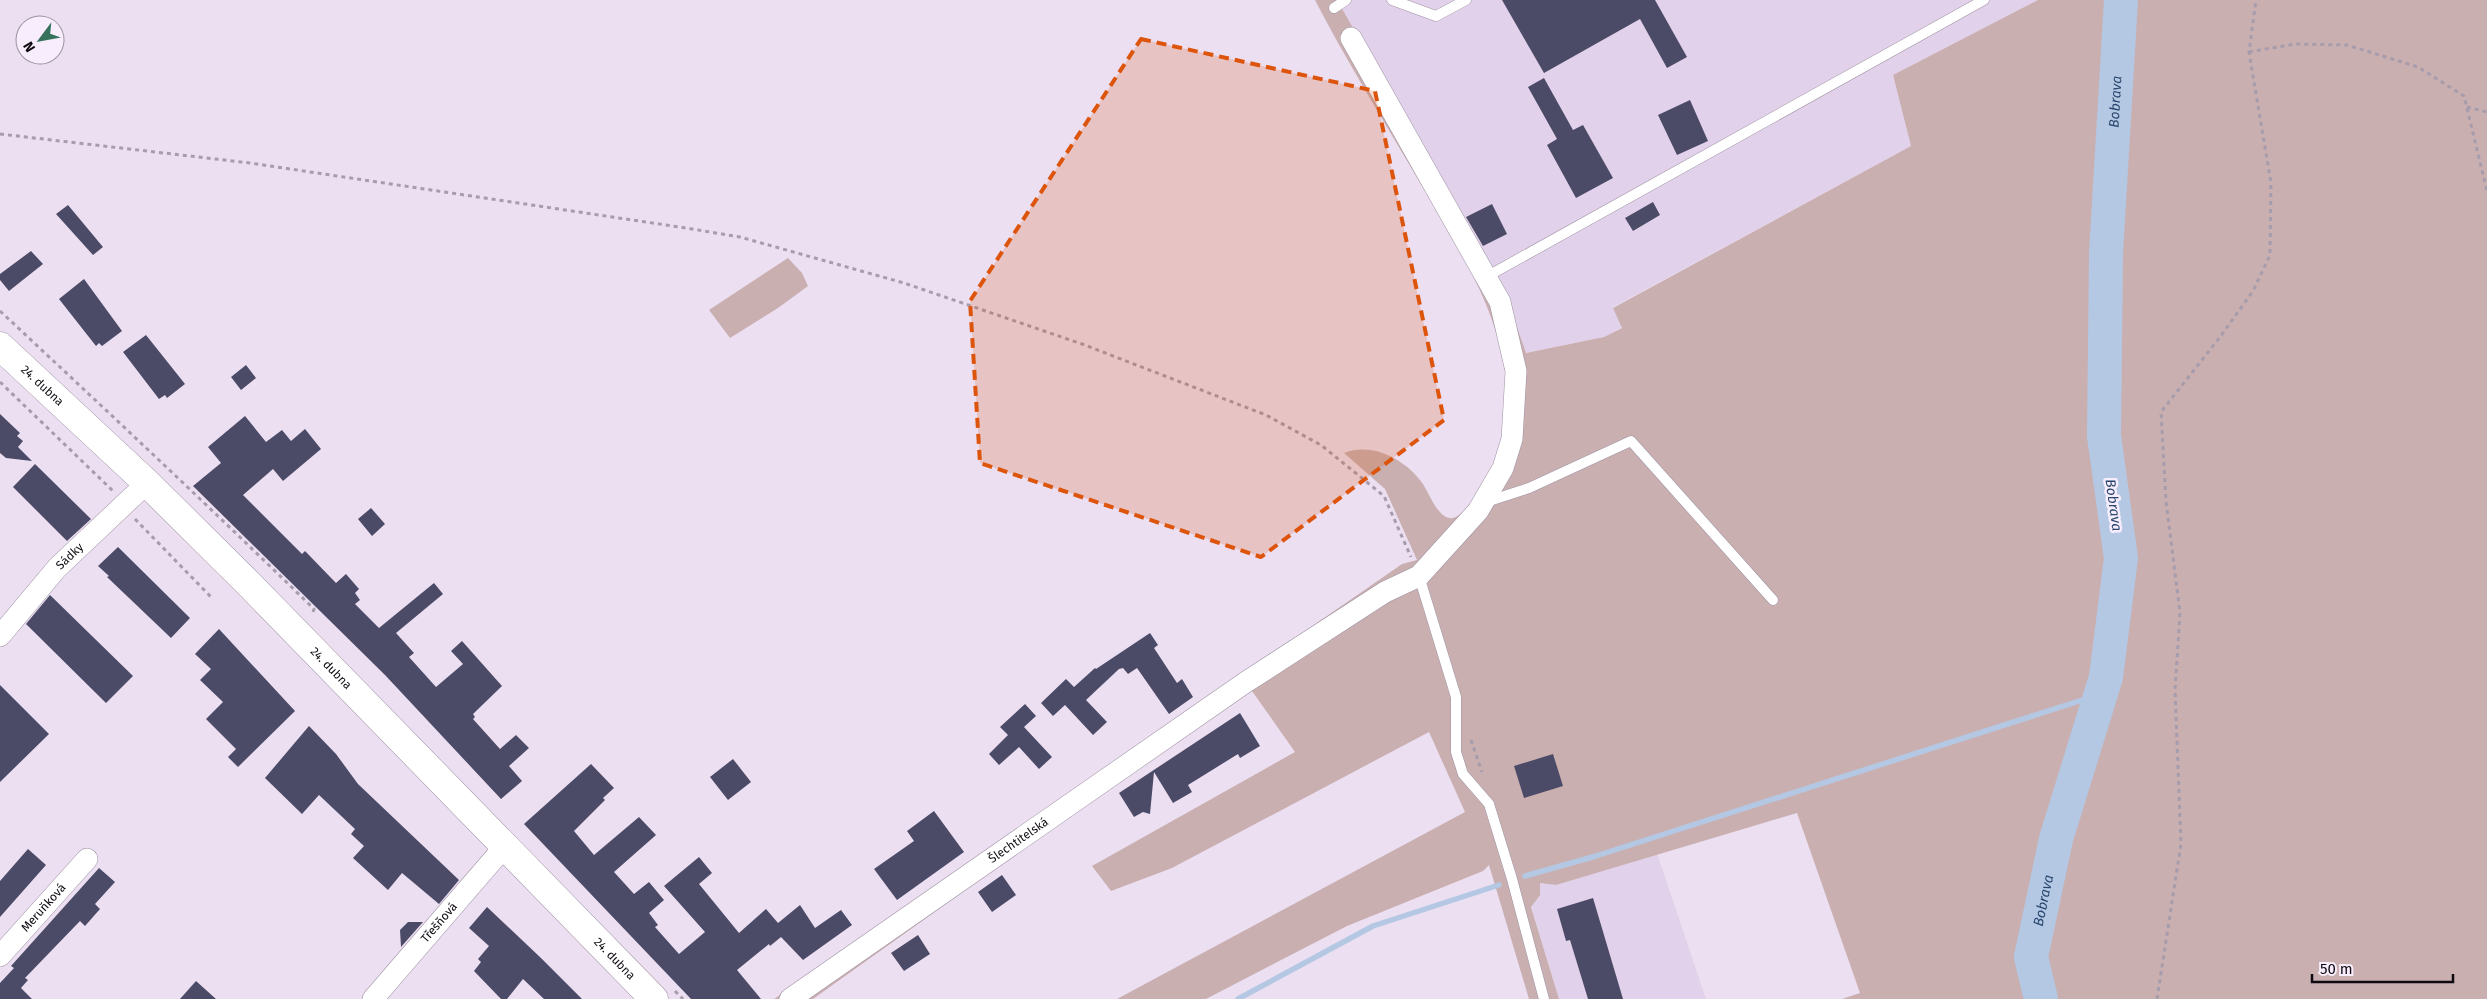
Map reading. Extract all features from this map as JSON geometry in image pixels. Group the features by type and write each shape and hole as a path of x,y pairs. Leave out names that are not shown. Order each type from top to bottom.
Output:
{"main road":[{"name":"24. dubna","path":"0,346 147,484 247,582 654,999"}],"street":[{"path":"1351,38 1500,302 1516,371 1512,439 1503,468 1478,511 1419,576"},
{"name":"Sádky","path":"0,636 57,568 147,484"},
{"name":"Šlechtitelská","path":"790,999 1246,682 1385,592 1419,576"},
{"name":"Třešňová","path":"374,999 505,846"},
{"name":"Meruňková","path":"0,956 87,859"}],"lane":[{"path":"1334,8 1346,0"},
{"path":"1392,0 1436,16 1466,0"},
{"path":"1486,277 1984,0"},
{"path":"1483,503 1530,488 1632,441 1773,600"},
{"path":"1419,576 1456,697 1456,752 1463,774 1489,804 1512,879 1544,999"}],"path":[{"path":"2157,999 2180,844 2174,690 2180,613 2166,501 2161,412 2242,306 2252,291 2270,254 2270,183 2249,52 2256,0"},
{"path":"2249,52 2295,44 2347,45 2418,67 2464,96 2487,191"},
{"path":"2467,106 2487,112"},
{"path":"0,134 250,163 686,228 740,237 904,283 1082,344 1266,415 1321,445 1384,496 1419,576"},
{"path":"0,382 126,504 134,518 211,597"},
{"path":"1470,737 1489,804"}],"highlighted area":[{"path":"1141,39 1375,91 1444,420 1261,557 980,463 970,301"}],"shaded area":[{"path":"1315,0 1337,0 1504,290 1526,353 1604,337 1622,328 1613,308 1911,146 1893,75 2038,0 2487,0 2487,999 1842,999 1860,993 1797,813 1556,885 1540,883 1540,895 1531,907 1559,999 1529,999 1489,865 1483,871 1347,926 1206,999 1117,999 1465,812 1429,732 1172,868 1111,891 1092,866 1295,752 1252,691 1020,851 813,999 774,999 1402,564 1417,560 1385,489 1344,453 1365,449 1386,454 1396,459 1413,472 1423,484 1437,509 1443,515 1450,518 1458,516 1463,512 1473,501 1485,482 1503,437 1507,396 1502,355 1490,315 1473,275 1452,236 1337,42"},
{"path":"1337,0 2038,0 1893,75 1911,146 1613,307 1622,327 1604,337 1525,353 1504,290"},
{"path":"788,258 802,273 808,286 778,308 730,338 709,310"},
{"path":"1657,853 1706,999 1559,999 1531,906 1540,895 1540,883 1556,885"}],"building":[{"path":"1502,0 1655,0 1687,57 1667,68 1640,19 1544,73"},
{"path":"1544,78 1573,130 1583,125 1613,178 1576,198 1547,145 1557,139 1528,87"},
{"path":"1690,100 1708,141 1677,155 1658,115"},
{"path":"1653,202 1660,215 1633,231 1625,218"},
{"path":"1492,204 1507,234 1483,246 1466,217"},
{"path":"68,205 103,247 93,255 56,214"},
{"path":"31,251 43,264 9,291 0,280 0,274"},
{"path":"84,279 122,331 102,346 99,343 96,346 59,299"},
{"path":"146,335 185,384 167,398 165,395 159,399 123,352"},
{"path":"246,365 256,378 241,390 231,377"},
{"path":"0,414 20,433 17,436 23,441 18,447 32,461 6,458 0,453"},
{"path":"245,416 266,442 282,430 291,441 305,429 321,449 283,481 273,469 243,495 302,554 305,551 336,583 346,574 359,589 355,593 360,600 355,604 379,628 434,583 443,594 396,633 414,653 409,657 436,687 463,664 451,651 462,641 502,686 473,714 475,717 473,719 500,749 516,735 529,748 509,766 522,781 501,799 385,675 193,486 221,463 208,447"},
{"path":"35,464 91,519 67,541 13,487"},
{"path":"371,508 385,524 372,536 358,519"},
{"path":"118,547 190,618 171,638 107,577 109,576 98,566"},
{"path":"50,595 133,676 106,703 26,624"},
{"path":"219,629 295,711 238,767 228,757 236,749 206,719 223,702 200,680 211,669 195,654"},
{"path":"1150,633 1158,645 1154,648 1177,683 1182,679 1193,697 1169,714 1137,668 1128,674 1123,668 1119,669 1086,700 1107,722 1093,735 1065,705 1053,716 1041,703 1066,679 1074,687 1095,668"},
{"path":"0,685 49,734 0,782"},
{"path":"1025,704 1036,716 1024,727 1052,757 1039,769 1019,747 999,765 989,754 1008,735 1000,727"},
{"path":"1240,713 1260,746 1240,758 1238,754 1188,785 1192,792 1173,803 1154,772 1150,814 1143,812 1134,817 1119,793"},
{"path":"309,726 336,754 358,784 459,880 439,904 402,873 388,890 353,858 364,846 351,834 355,829 319,795 302,814 265,778"},
{"path":"1553,754 1563,786 1524,798 1514,766"},
{"path":"733,759 751,782 728,800 710,777"},
{"path":"591,764 614,788 603,798 605,800 574,831 594,855 639,817 656,835 614,872 634,894 649,882 664,900 649,913 658,925 655,927 679,954 705,932 664,886 699,857 712,873 699,884 739,933 766,909 778,923 800,905 815,928 841,910 852,925 803,960 781,937 770,946 769,944 737,970 761,999 691,999 524,824"},
{"path":"934,811 964,852 897,900 874,869 914,841 907,831"},
{"path":"28,849 46,865 0,917 0,881"},
{"path":"99,868 115,882 95,904 100,909 85,926 80,921 25,978 28,980 21,988 32,999 0,999 0,983 14,968 11,966"},
{"path":"1002,875 1016,895 992,912 978,892"},
{"path":"1593,898 1623,999 1588,999 1570,940 1566,941 1557,909"},
{"path":"487,907 582,999 544,999 523,979 507,999 501,999 474,971 481,962 478,959 489,946 469,928"},
{"path":"408,922 423,922 401,947 400,930"},
{"path":"918,935 930,954 904,971 891,953"},
{"path":"196,981 216,999 180,999"}],"waterway":[{"name":"Bobrava","path":"2041,999 2031,957 2056,839 2106,677 2121,558 2104,436 2106,253 2121,0"},
{"path":"1525,876 1596,856 2101,694"},
{"path":"1238,999 1373,926 1499,885"}]}
